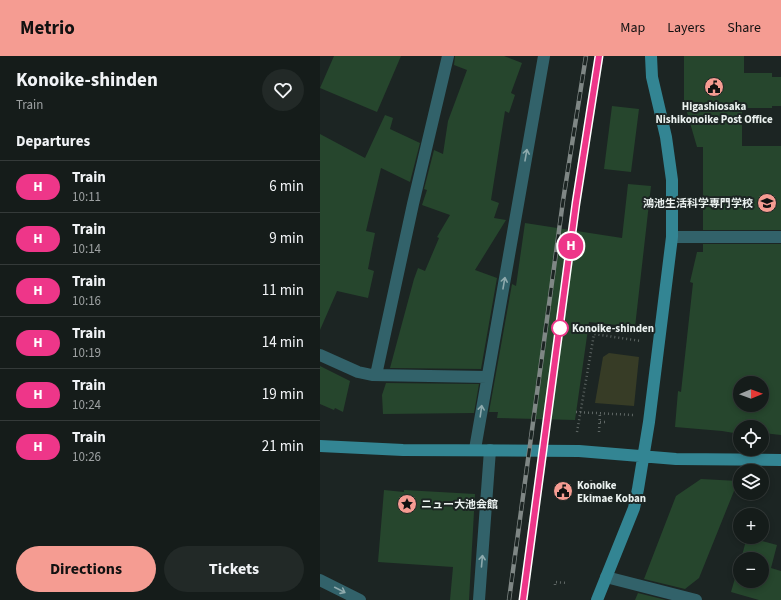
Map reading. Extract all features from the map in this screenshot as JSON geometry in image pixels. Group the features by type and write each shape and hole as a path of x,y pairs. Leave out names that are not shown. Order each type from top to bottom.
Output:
{"street":[{"path":"376,375 413,204 448,56"},
{"path":"475,449 544,56"},
{"path":"597,600 634,508 650,422 672,237 672,180 666,137 652,77 651,56"},
{"path":"672,237 781,237"},
{"path":"320,355 358,372 376,375 487,377"},
{"path":"320,446 403,450 475,449 579,451 676,459 781,460"},
{"path":"479,600 490,450"},
{"path":"606,577 696,600"},
{"path":"320,580 360,600"}],"path":[{"path":"577,432 594,334 645,341"},
{"path":"576,412 636,416"},
{"path":"599,432 600,413"},
{"path":"600,422 606,422"},
{"path":"591,478 591,497"},
{"path":"555,585 555,582 568,582"}],"green space":[{"path":"609,353 639,357 634,406 595,403 603,357"}],"building":[{"path":"334,56 401,56 377,112 320,88"},
{"path":"455,56 504,56 522,63 511,93 515,95 509,113 505,111 491,200 499,203 494,218 506,220 475,270 497,278 481,369 390,368 418,268 425,271 439,238 437,237 450,215 422,205 427,190 424,189 434,150 443,154 448,121 467,70 454,65"},
{"path":"684,56 744,56 744,73 772,73 772,77 781,77 781,106 772,106 772,108 742,108 742,146 781,146 781,230 703,230 703,147 697,147 684,102"},
{"path":"612,106 639,109 631,172 604,169"},
{"path":"385,115 393,118 390,129 420,143 410,182 381,168 366,231 375,233 368,269 374,271 368,298 337,291 320,330 320,134 365,158"},
{"path":"628,184 651,186 635,327 589,322 575,420 497,418 498,412 489,412 512,284 516,286 525,223 622,238"},
{"path":"703,244 781,244 781,435 769,434 769,420 733,420 733,433 675,427 678,391 681,392 693,283 690,282 697,252 703,252"},
{"path":"320,366 350,381 343,412 320,404"},
{"path":"386,383 479,384 474,413 383,414 382,395"},
{"path":"701,479 733,481 733,493 699,578 685,589 644,579 676,496"},
{"path":"384,490 475,494 469,600 450,600 453,567 378,562"},
{"path":"769,543 777,545 771,568 781,571 781,600 759,600 731,592 733,585 733,588 769,588 769,552 743,552 745,544"},
{"path":"638,593 666,600 635,600"}],"railway":[{"path":"509,600 563,201 586,56"},
{"path":"523,600 576,203 599,56"}],"train":[{"name":"H","path":"523,600 576,203 599,56"}],"place":[{"name":"Higashiosaka Nishikonoike Post Office","path":"714,87"},
{"name":"鴻池生活科学専門学校","path":"767,203"},
{"name":"Konoike-shinden","path":"560,328"},
{"name":"Konoike Ekimae Koban","path":"563,491"},
{"name":"ニュー大池会館","path":"407,504"}]}
